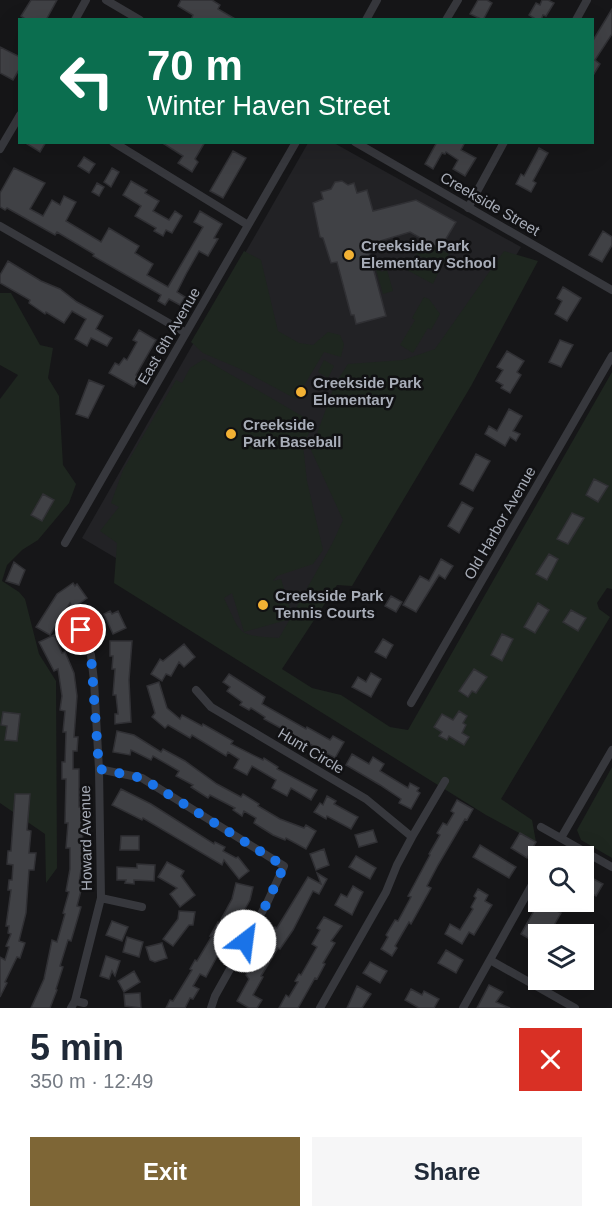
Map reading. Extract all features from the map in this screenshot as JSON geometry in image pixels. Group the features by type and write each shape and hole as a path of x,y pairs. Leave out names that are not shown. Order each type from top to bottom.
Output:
{"street":[{"path":"76,18 86,0"},
{"path":"106,0 137,18"},
{"path":"367,18 377,0"},
{"path":"447,18 458,0"},
{"path":"577,18 587,0"},
{"path":"0,148 18,118"},
{"path":"116,144 248,225"},
{"name":"East 6th Avenue","path":"65,543 295,144"},
{"name":"Creekside Street","path":"358,144 612,290"},
{"path":"468,208 502,145"},
{"path":"0,226 186,333"},
{"name":"Old Harbor Avenue","path":"411,703 612,356"},
{"name":"Howard Avenue","path":"73,1004 101,898 99,769 91,655 81,630"},
{"name":"Hunt Circle","path":"196,690 211,706 366,799 412,837"},
{"path":"561,838 612,750"},
{"path":"99,769 142,778 284,866 267,903 215,996 211,1008"},
{"path":"320,1008 386,892 412,837 445,781"},
{"path":"541,827 612,867"},
{"path":"463,1008 528,892"},
{"path":"101,898 142,907"},
{"path":"490,960 575,1008"},
{"path":"73,1004 84,1003"}],"shaded area":[{"name":"Creekside Park Elementary","path":"307,144 336,144 521,247 282,656 82,538"},
{"path":"423,239 449,254 441,268 416,254"},
{"path":"244,251 261,260 278,331 299,343 313,345 328,332 340,335 344,344 341,357 324,352 296,399 238,368 203,353 191,342"},
{"path":"504,251 538,261 471,386 352,586 337,585 282,669 312,688 341,695 390,727 408,730 612,372 612,589 607,588 597,603 599,609 610,617 501,799 532,820 536,842 486,815 114,583 117,543 100,531 119,507 111,503 123,470 176,380 182,383 190,368 204,359 314,423 303,445 307,481 323,550 313,564 277,576 273,581 281,579 292,615 343,520 311,450 335,384 348,364 403,360 435,349","holes":["232,593 244,632 290,619 279,638 247,634 242,631 238,627 224,598"]},
{"path":"415,255 440,269 433,284 407,270"},
{"path":"379,265 381,272 387,270 393,291 383,294 375,266"},
{"path":"0,293 11,293 40,345 53,348 48,378 59,396 63,465 76,484 69,503 38,540 22,550 7,565 2,581 19,592 25,599 39,654 56,681 57,868 46,883 45,834 0,803 0,399 18,375 0,365"},
{"path":"424,297 429,299 440,314 431,330 428,328 413,353 400,345 415,320 412,318"},
{"path":"324,360 334,366 328,378 318,372"},
{"path":"612,767 612,858 581,840 577,830"}],"building":[{"path":"31,0 57,0 47,18 21,16"},
{"path":"181,0 212,0 220,5 218,9 234,18 192,18 193,15 178,6"},
{"path":"478,0 487,0 492,3 484,18 470,14"},
{"path":"542,0 554,3 546,16 534,18 529,15 536,3 540,5"},
{"path":"612,9 612,34 595,60 600,64 594,74 594,39"},
{"path":"0,47 18,56 18,71 13,80 0,73"},
{"path":"27,144 45,144 40,152"},
{"path":"164,144 204,144 195,159 198,162 192,172 178,163 183,156"},
{"path":"436,144 464,144 461,150 476,158 465,176 453,169 458,160 446,152 442,153 433,169 425,164"},
{"path":"539,148 548,153 533,181 536,183 531,192 516,184 521,174 524,176"},
{"path":"233,151 246,158 223,198 210,191"},
{"path":"84,157 95,164 89,173 78,166"},
{"path":"14,168 45,183 30,209 43,216 52,200 60,205 64,196 76,202 66,221 101,242 109,228 139,246 135,253 153,264 147,275 168,287 203,227 194,222 200,211 222,224 214,238 218,239 208,256 199,251 177,292 185,297 180,305 169,299 165,305 158,301 161,295 93,256 94,254 57,232 55,235 7,208 5,210 0,207 0,193"},
{"path":"112,168 119,172 111,187 104,182"},
{"path":"131,181 147,190 145,193 159,201 153,211 169,220 175,211 182,216 172,233 166,230 163,236 154,231 156,228 135,216 141,206 123,195"},
{"name":"Creekside Park Elementary School","path":"342,181 348,185 354,183 357,193 367,190 373,211 416,200 456,222 440,249 410,232 367,245 386,316 356,324 354,315 351,315 337,262 331,263 323,238 320,237 313,203 323,199 321,192 331,189 335,182"},
{"path":"97,183 104,187 99,196 92,192"},
{"path":"603,231 612,237 612,245 602,262 589,255"},
{"path":"8,261 41,281 60,289 77,302 103,316 96,329 112,338 107,346 91,338 87,346 75,339 86,319 72,311 64,323 46,312 45,314 29,303 30,300 0,283 0,275"},
{"path":"563,287 581,298 567,321 555,314 562,301 557,298"},
{"path":"139,330 156,340 136,375 140,377 134,387 109,373 115,363 119,365 124,358 127,360 137,342 133,340"},
{"path":"560,340 573,345 561,367 549,362"},
{"path":"507,351 524,361 517,372 521,375 510,393 501,388 503,385 496,381 503,370 497,367"},
{"path":"89,380 104,386 88,418 76,414"},
{"path":"509,409 522,416 513,431 520,434 516,441 510,437 505,446 485,434 489,426 497,431"},
{"path":"476,454 490,461 473,491 460,484"},
{"path":"594,479 608,486 598,502 586,495"},
{"path":"43,494 54,500 42,521 31,515"},
{"path":"462,502 473,508 459,533 448,526"},
{"path":"572,513 584,518 568,544 557,539"},
{"path":"549,554 558,559 547,580 536,574"},
{"path":"441,559 453,566 445,579 439,575 416,612 403,605 420,576 429,581"},
{"path":"14,562 25,570 19,585 6,581"},
{"path":"73,583 75,586 77,584 87,598 73,608 70,603 50,635 36,627 57,594"},
{"path":"391,596 402,602 396,612 385,606"},
{"path":"538,603 549,610 535,633 524,627"},
{"path":"571,610 586,618 578,631 563,622"},
{"path":"110,611 112,614 118,611 126,628 113,634 104,614"},
{"path":"502,634 513,639 502,661 491,655"},
{"path":"54,635 62,653 65,652 74,673 77,696 74,737 78,737 77,751 73,751 73,769 79,769 79,807 81,807 81,832 83,832 81,859 85,859 85,863 88,863 88,870 81,870 79,883 83,883 77,906 81,907 71,941 68,940 60,966 63,967 50,1008 31,1008 44,979 52,940 57,942 69,892 66,891 70,869 70,848 66,848 68,823 65,823 66,779 62,779 62,762 65,762 66,732 63,732 65,711 60,710 62,696 58,669 54,671 39,642"},
{"path":"383,639 393,645 386,658 375,652"},
{"path":"110,641 132,641 129,680 131,722 115,724 115,714 118,714 116,695 113,695 115,669 112,669 113,656 110,656"},
{"path":"184,644 195,657 184,667 179,662 171,676 166,674 162,681 151,674 160,659 163,661"},
{"path":"474,669 487,677 476,693 472,691 468,697 459,691"},
{"path":"371,673 381,679 371,697 352,687 358,677 366,682"},
{"path":"229,674 265,697 262,704 306,729 307,727 330,740 333,736 344,742 335,758 264,719 265,717 251,708 249,710 240,705 242,702 227,691 230,687 223,682"},
{"path":"159,682 167,708 180,719 182,715 202,726 203,724 233,741 231,744 263,760 264,758 278,767 277,769 317,790 311,800 291,788 287,796 272,788 276,780 252,766 247,775 234,768 239,759 228,752 226,756 192,735 190,738 168,725 165,728 152,717 155,713 147,686"},
{"path":"459,711 467,716 463,723 466,725 462,733 469,737 464,745 449,736 447,740 439,736 442,732 434,727 442,714 453,720"},
{"path":"3,712 20,714 17,741 5,740 7,726 1,725"},
{"path":"117,731 134,735 161,752 163,749 185,761 217,784 241,797 243,794 280,819 304,828 306,825 316,831 306,849 286,838 285,840 273,835 254,823 256,818 244,811 242,816 233,810 235,808 210,795 208,798 191,787 193,785 176,776 179,771 153,756 151,760 131,750 130,755 113,752"},
{"path":"352,754 369,764 373,757 384,764 380,771 408,788 410,783 419,788 417,791 420,793 411,809 399,803 401,799 346,765"},
{"path":"121,789 151,804 214,844 215,842 225,847 223,851 238,857 249,871 239,879 224,860 222,865 143,818 142,820 112,805"},
{"path":"15,794 30,794 27,830 31,831 29,853 36,853 34,870 29,870 26,913 19,941 25,943 0,997 0,957 5,960 9,947 6,946 11,934 8,933 9,926 6,926 11,890 8,890 9,880 12,880 13,865 7,864 8,851 11,851"},
{"path":"327,796 336,801 334,804 358,817 351,829 314,812 320,803 323,805"},
{"path":"457,800 473,809 438,865 427,886 431,888 411,924 409,922 395,946 397,948 392,956 381,949 388,937 386,935 395,920 398,921 411,897 408,896 440,835 437,833 443,823 447,825 454,813 451,811"},
{"path":"373,830 377,842 359,847 355,835"},
{"path":"520,833 536,842 534,846 528,846 527,858 511,848"},
{"path":"121,836 139,836 139,850 120,850"},
{"path":"480,845 516,867 509,878 473,857"},
{"path":"324,849 329,865 316,870 310,854"},
{"path":"356,856 376,868 370,879 349,867"},
{"path":"167,862 184,871 181,876 195,895 180,907 170,894 177,888 158,877"},
{"path":"137,864 155,865 154,881 134,880 134,884 125,883 126,880 117,880 117,867 137,868"},
{"path":"317,873 327,879 319,894 313,891 293,930 280,949 278,948 261,976 263,977 253,995 262,1000 257,1008 249,1008 237,1001 249,979 246,975 252,962 261,946 263,947 275,927 277,928 308,877 321,884"},
{"path":"594,879 603,884 596,896 594,895"},
{"path":"236,883 253,887 250,900 229,938 224,935 217,947 221,949 206,977 200,974 193,986 199,989 193,999 190,998 185,1008 166,1008 170,1000 173,1001 192,970 190,969 195,960 197,961 212,936 210,936 232,899"},
{"path":"353,886 363,892 352,915 335,905 341,894 347,897"},
{"path":"478,889 488,895 485,901 492,905 474,935 469,932 462,944 445,934 450,924 460,930 473,909 471,907"},
{"path":"179,911 195,912 193,925 189,925 173,946 163,939 178,919"},
{"path":"533,912 561,913 555,924 528,924 528,938 521,934"},
{"path":"324,917 342,926 331,941 335,943 323,963 325,964 298,1008 279,1008 286,995 289,997 298,982 295,981 317,947 312,944 320,930 317,928"},
{"path":"112,921 128,927 122,941 106,935"},
{"path":"127,937 143,942 139,957 123,952"},
{"path":"162,943 167,958 155,962 150,960 146,947"},
{"path":"446,950 463,960 456,973 438,963"},
{"path":"106,956 120,961 115,976 112,971 109,979 100,976"},
{"path":"370,962 387,971 380,983 363,973"},
{"path":"134,971 140,982 124,992 118,981"},
{"path":"489,985 503,992 496,1002 510,1008 477,1008"},
{"path":"357,986 371,994 362,1008 347,1008"},
{"path":"411,989 422,995 424,991 439,999 434,1008 419,1008 405,1000"},
{"path":"140,993 141,1008 125,1006 124,994"}],"place":[{"name":"Creekside Park Elementary School","path":"349,255"},
{"name":"Creekside Park Elementary","path":"301,392"},
{"name":"Creekside Park Baseball","path":"231,434"},
{"name":"Creekside Park Tennis Courts","path":"263,605"}],"route":[{"path":"81,630 91,655 99,769 142,778 284,866 267,903 245,941"}]}
